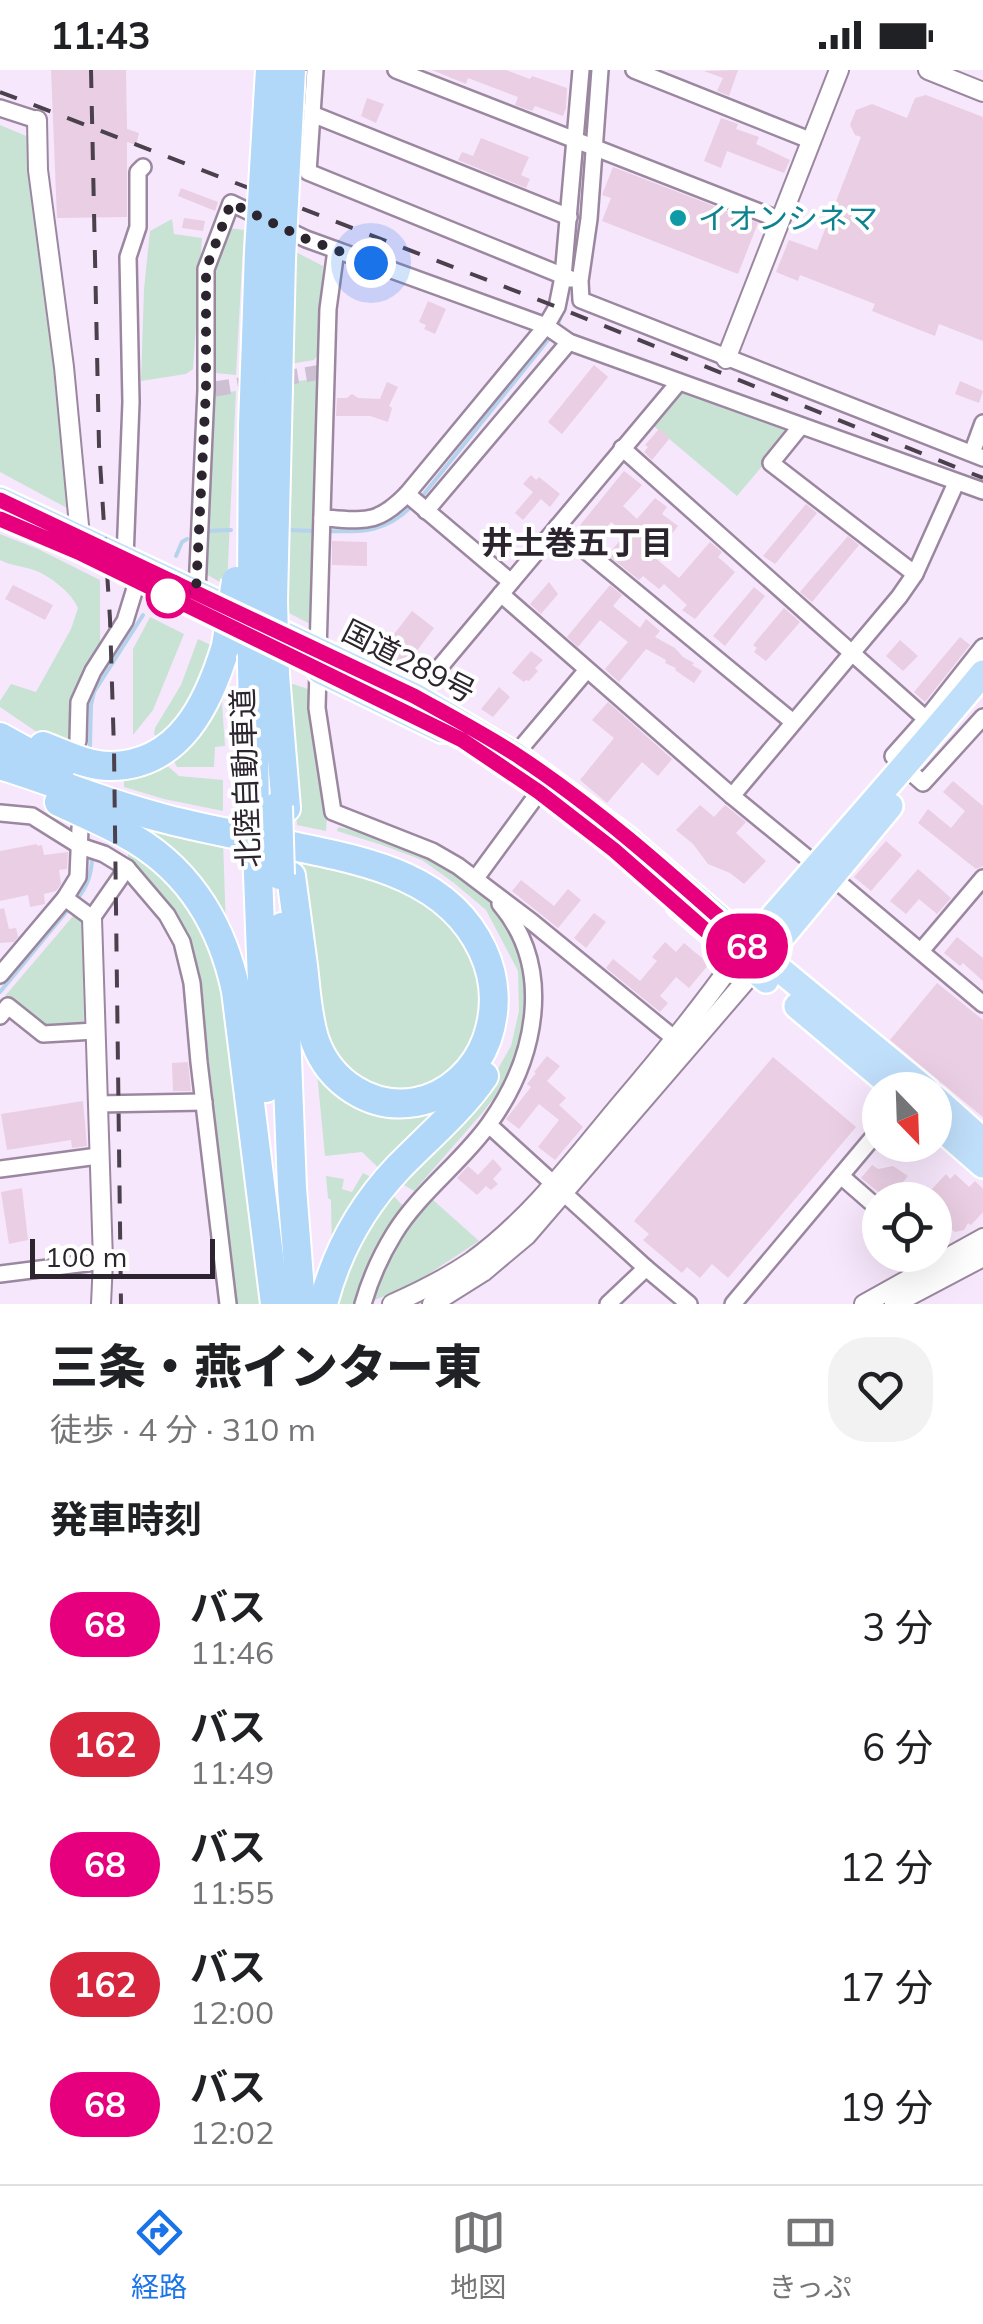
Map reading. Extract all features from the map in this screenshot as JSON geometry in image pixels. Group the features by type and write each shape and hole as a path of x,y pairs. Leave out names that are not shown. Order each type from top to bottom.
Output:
{"highway":[{"name":"北陸自動車道","path":"270,70 270,256"},
{"name":"北陸自動車道","path":"292,70 254,426 254,591 273,806 300,1304"},
{"name":"国道289号","path":"0,500 196,591 318,660"},
{"name":"国道289号","path":"0,519 318,660 515,755 627,838 877,1072"},
{"path":"0,729 88,763 109,766 144,760 177,740 203,708 226,646 254,591"},
{"path":"910,771 983,674"},
{"path":"751,957 910,771 983,695"},
{"name":"国道289号","path":"410,704 539,792 902,1072"},
{"path":"0,738 46,764 118,793 392,856 420,868 455,891 492,936 501,956 507,988 507,1021 502,1042 492,1063 463,1102 373,1198 340,1252 322,1304"},
{"path":"0,766 165,819 370,864 429,889 470,927 488,962 492,980 493,1018 488,1036 482,1052 460,1080 434,1097 399,1104 363,1096 333,1073 315,1041 276,875"},
{"path":"0,775 135,838 177,872 210,915 230,962 236,991 277,1304"},
{"name":"北陸自動車道","path":"276,875 264,1053 277,1304"},
{"path":"952,1113 983,1140"},
{"path":"952,1138 983,1165"}],"street":[{"path":"315,70 308,172 572,279"},
{"path":"396,70 780,220"},
{"path":"321,529 377,518 416,503 557,335 557,307 572,279 589,219 580,70"},
{"path":"600,70 569,217 572,279 580,300 977,456 983,423"},
{"path":"634,70 812,141"},
{"path":"726,359 839,70"},
{"path":"928,70 983,92"},
{"path":"0,108 37,120 38,170 64,366 80,536"},
{"path":"312,114 569,217"},
{"path":"125,558 130,402 128,257 138,226 138,172 143,168"},
{"path":"196,591 210,390 206,269 231,203 306,239 679,382 983,491"},
{"path":"336,250 324,372 317,708 334,812 432,851 480,882 675,1040"},
{"path":"416,503 557,335"},
{"path":"410,704 679,382"},
{"path":"800,426 770,463 915,574"},
{"path":"622,448 926,718"},
{"path":"732,796 899,597 915,574 956,484"},
{"path":"416,503 586,671 983,1004"},
{"path":"556,527 792,722"},
{"path":"78,741 78,702 125,621 137,582"},
{"path":"983,647 893,756 924,783 983,717"},
{"path":"515,755 586,671"},
{"path":"480,882 539,792"},
{"path":"0,812 32,816 82,847 127,868 167,915 182,942 192,983 228,1304"},
{"path":"80,828 76,907 95,1031 101,1304"},
{"path":"0,975 76,907 127,868"},
{"path":"362,1304 394,1234 488,1125 516,1078 532,1030 534,991 528,950 505,910 480,882"},
{"path":"921,951 982,882"},
{"path":"432,1304 483,1272 527,1236 675,1040 751,957"},
{"path":"392,1304 472,1260 560,1188 751,957"},
{"path":"0,1016 8,1006 43,1034 95,1031"},
{"path":"97,1104 204,1102"},
{"path":"488,1125 689,1304"},
{"path":"733,1304 862,1151"},
{"path":"0,1169 98,1156"},
{"path":"841,1176 862,1194"},
{"path":"952,1252 983,1238"},
{"path":"894,1304 983,1257"},
{"path":"0,1274 103,1261"},
{"path":"608,1304 646,1268"},
{"path":"864,1304 914,1272"}],"green space":[{"path":"0,125 31,138 67,508 0,472"},
{"path":"172,219 174,234 202,238 193,369 186,374 141,381 150,231"},
{"path":"221,227 244,230 236,375 214,373 209,364 210,268"},
{"path":"294,251 323,266 319,353 314,360 290,364"},
{"path":"315,379 318,384 312,625 287,612 290,382"},
{"path":"680,385 797,425 737,496 649,422"},
{"path":"236,391 227,586 204,573 209,395"},
{"path":"0,534 100,580 100,650 73,697 70,746 44,737 0,707 11,684 36,692 71,629 78,608 67,592 47,576 0,560"},
{"path":"150,617 184,634 153,710 133,735 133,649"},
{"path":"198,639 217,648 208,683 161,744 154,734 155,728 181,685"},
{"path":"287,682 314,691 326,831 297,825"},
{"path":"221,690 225,746 215,747 214,767 177,767 171,756"},
{"path":"162,761 179,776 223,780 223,811 124,787 124,773"},
{"path":"127,817 223,841 226,928"},
{"path":"338,827 384,837 459,871 495,901 521,944 527,975 528,1029 507,1081 414,1191 395,1180 495,1074 511,1046 519,1011 518,971 486,910 454,883 422,860 337,831"},
{"path":"128,844 199,913 230,1012 260,1304 236,1304 195,959 177,918 128,860"},
{"path":"300,856 368,871 443,910 468,941 485,1001 467,1062 430,1091 380,1095 325,1053 306,940"},
{"path":"74,915 82,923 84,1021 79,1026 44,1028 5,996"},
{"path":"317,1073 334,1092 451,1099 384,1173 362,1152 325,1156"},
{"path":"363,1173 379,1181 332,1253 331,1200 326,1176 344,1179 342,1189 352,1192"},
{"path":"389,1191 404,1207 374,1253 356,1304 333,1304 342,1272"},
{"path":"432,1199 479,1241 413,1284 375,1300 388,1261"}],"building":[{"path":"51,70 126,70 127,129 139,133 136,145 127,142 127,217 57,218"},
{"path":"432,70 506,70 530,79 532,76 567,88 566,108 563,116 535,106 532,111 515,105 518,97 468,78 466,84"},
{"path":"738,70 729,96 717,91 723,78 704,71"},
{"path":"926,95 983,117 983,341 939,324 935,336 872,311 875,304 800,275 798,281 776,272 789,240 817,250 861,137 855,135 850,125 856,110 872,104 907,118 915,98"},
{"path":"367,98 384,104 376,123 361,116"},
{"path":"721,118 738,124 736,129 759,137 756,144 790,160 784,173 727,151 721,168 704,161"},
{"path":"481,138 529,157 521,175 530,179 526,188 458,160 462,152 473,156"},
{"path":"613,167 758,223 738,274 602,221 611,198 602,195"},
{"path":"181,188 218,202 215,211 178,196"},
{"path":"184,218 205,221 203,231 182,228"},
{"path":"428,301 446,309 435,334 419,322"},
{"path":"594,365 608,377 562,434 548,422"},
{"path":"960,381 983,391 979,403 955,394"},
{"path":"387,382 398,387 389,406 392,408 388,422 370,416 336,416 337,398 352,394 380,399"},
{"path":"659,429 670,438 652,460 644,452 648,447 645,445"},
{"path":"624,471 642,485 623,506 637,519 655,498 667,507 662,514 678,526 654,557 679,578 710,542 722,552 718,557 735,572 695,619 682,610 687,605 664,584 659,589 643,576 639,580 608,555 626,533 611,522 594,543 577,529"},
{"path":"531,475 560,494 550,507 541,499 523,520 515,513 533,492 523,484"},
{"path":"806,504 817,513 775,564 763,556"},
{"path":"848,536 859,545 812,602 800,592"},
{"path":"332,541 367,542 367,566 332,565"},
{"path":"549,582 558,594 541,614 530,604"},
{"path":"13,585 53,605 45,620 5,599"},
{"path":"610,585 622,595 613,606 640,628 646,619 660,631 655,637 702,671 694,683 646,649 619,682 605,669 628,642 600,620 578,647 567,637"},
{"path":"754,587 765,596 725,646 713,636"},
{"path":"784,608 800,622 766,661 754,652 757,648 753,645"},
{"path":"412,611 434,628 407,668 384,647"},
{"path":"960,637 970,645 925,702 914,692"},
{"path":"900,640 918,656 903,671 886,656"},
{"path":"531,651 543,660 535,668 538,671 524,682 512,673"},
{"path":"499,687 510,697 493,717 481,709"},
{"path":"608,702 672,759 658,776 642,762 607,803 580,780 614,738 592,720"},
{"path":"953,781 983,806 983,866 976,869 918,823 928,809 951,828 965,811 943,792"},
{"path":"700,805 714,817 725,805 746,822 736,833 766,861 744,884 708,864 676,830"},
{"path":"886,841 902,855 871,891 854,877"},
{"path":"42,845 44,855 68,852 67,869 59,870 61,884 56,891 44,894 45,904 30,907 28,895 0,901 0,851"},
{"path":"918,869 951,898 937,914 919,899 906,914 890,901"},
{"path":"521,880 554,906 568,889 581,900 558,928 512,891"},
{"path":"4,908 9,929 16,928 18,937 14,942 0,943 0,909"},
{"path":"594,913 606,922 586,948 574,938"},
{"path":"957,937 983,958 983,981 944,953"},
{"path":"665,942 676,952 684,943 709,964 689,988 676,977 660,996 668,1003 660,1012 606,968 613,959 640,981 657,961 652,957"},
{"path":"937,983 983,1020 983,1117 952,1091 952,1072 929,1072 890,1040"},
{"path":"547,1056 560,1066 547,1081 566,1098 559,1105 583,1127 555,1160 538,1147 559,1120 539,1104 519,1129 506,1119 531,1087 527,1084"},
{"path":"773,1057 856,1127 728,1278 712,1264 700,1278 687,1267 682,1273 643,1240 649,1234 634,1221"},
{"path":"188,1062 191,1091 173,1091 172,1063"},
{"path":"83,1101 87,1146 72,1148 71,1140 7,1150 1,1114"},
{"path":"493,1159 502,1169 493,1179 498,1184 491,1190 486,1186 477,1195 457,1178 468,1166 478,1175"},
{"path":"872,1165 878,1169 893,1166 908,1176 903,1182 866,1182 861,1178"},
{"path":"946,1174 950,1179 955,1174 969,1187 975,1181 983,1189 983,1212 964,1230 952,1230 952,1182 938,1182"},
{"path":"22,1188 28,1240 9,1244 1,1192"}],"waterway":[{"path":"583,140 590,70"},
{"path":"574,239 582,149"},
{"path":"557,327 569,284"},
{"path":"420,499 552,335"},
{"path":"326,531 373,529 393,521 413,505"},
{"path":"206,531 231,530"},
{"path":"287,530 316,531"},
{"path":"176,556 187,539"},
{"path":"90,746 94,692 143,615"},
{"path":"77,899 89,879 92,857"},
{"path":"0,992 71,906"}],"tunnel":[{"path":"215,389 322,372"}],"railway":[{"path":"91,70 99,446 114,750 121,1304"},
{"path":"0,92 557,307 983,478"}],"bus line":[{"name":"68","path":"0,500 414,696 465,724 583,804 666,870 749,944 737,958 614,850 539,792 462,740 78,552 0,519"}],"place":[{"name":"イオンシネマ","path":"678,218"}],"district":[{"name":"井土巻五丁目","path":"577,542"}],"route":[{"path":"168,596 196,591 206,390 206,269 231,203 306,239 371,263"}]}
